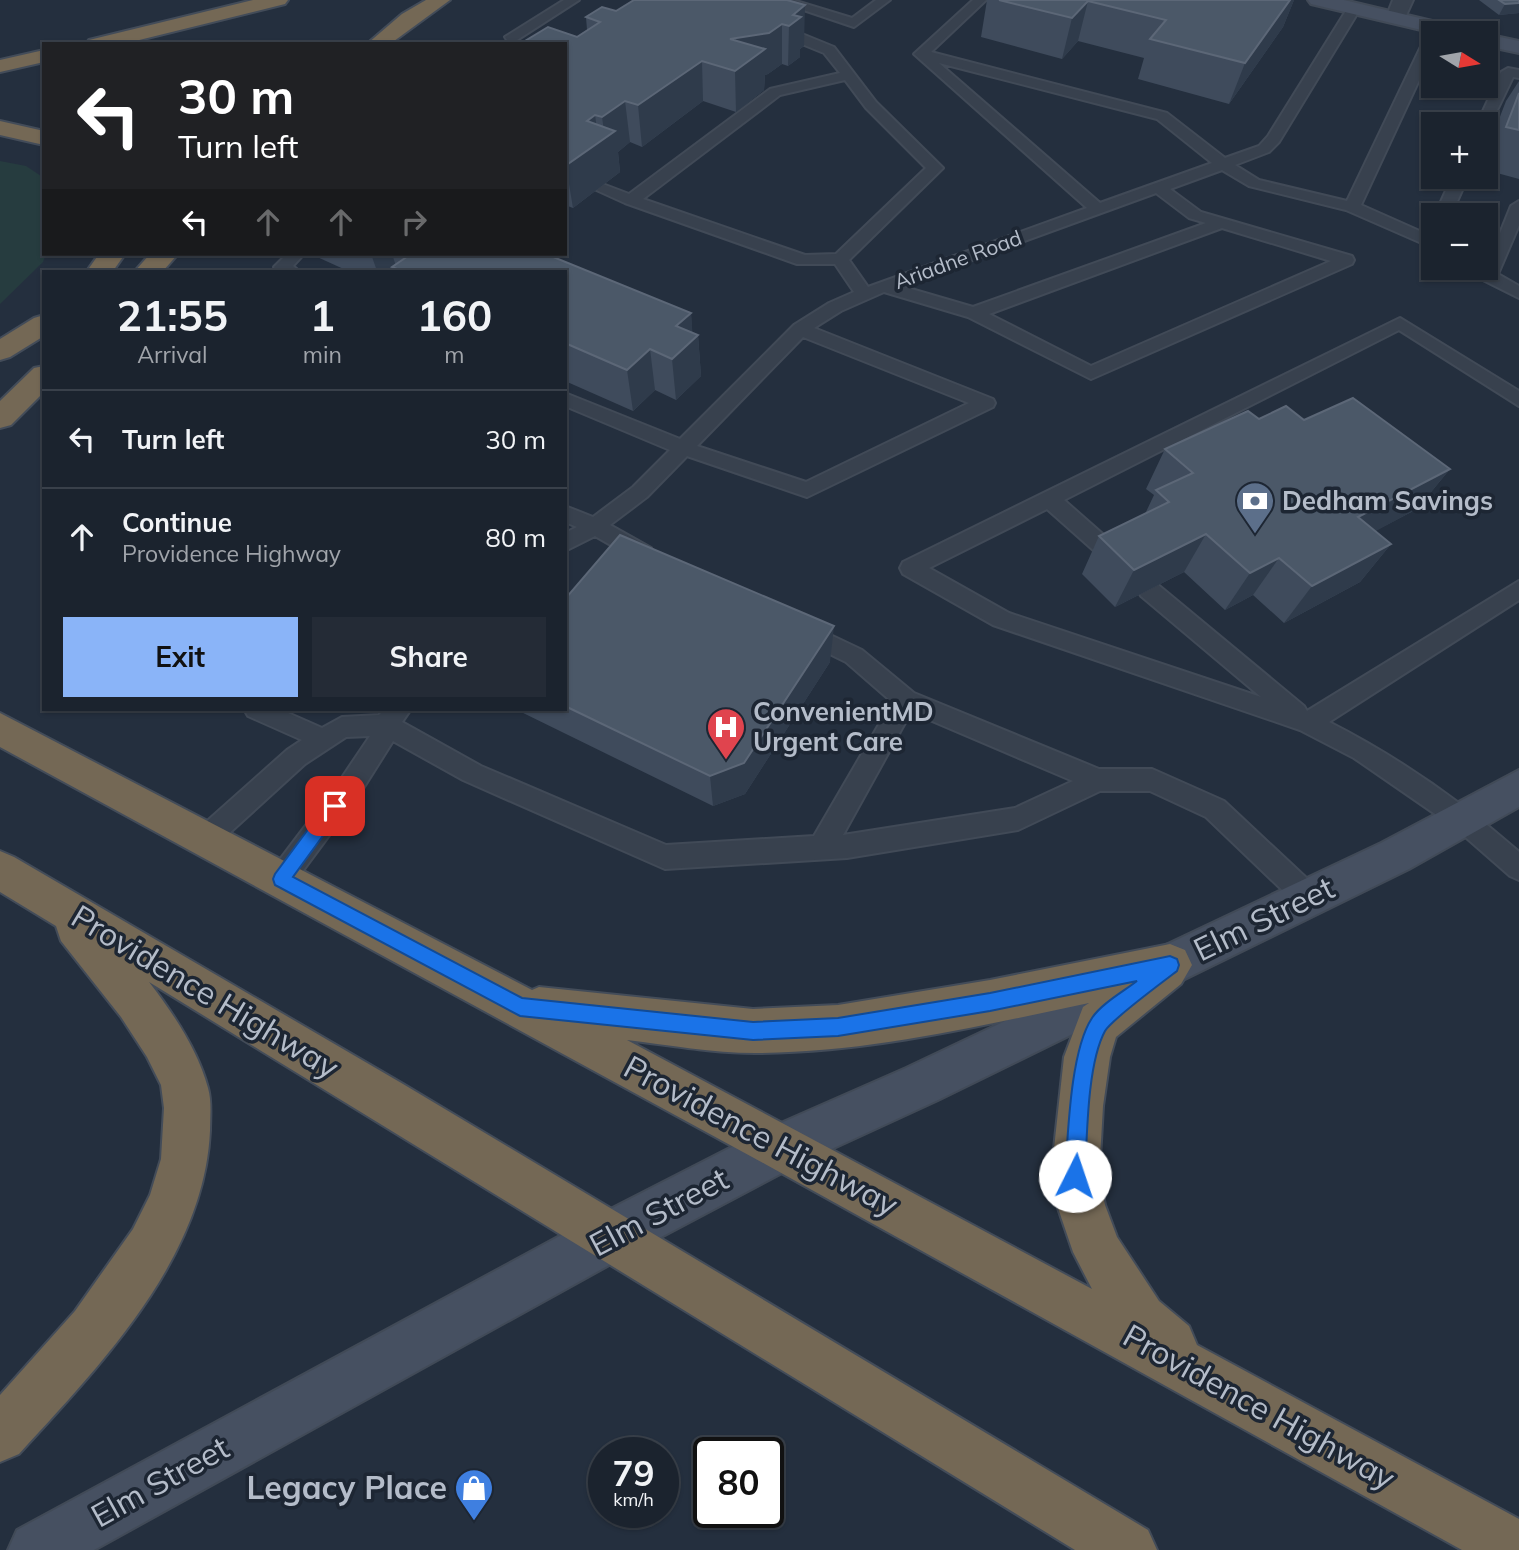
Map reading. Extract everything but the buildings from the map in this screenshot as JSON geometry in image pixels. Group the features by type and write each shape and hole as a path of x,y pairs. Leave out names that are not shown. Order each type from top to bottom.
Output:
{"highway":[{"path":"104,42 278,0"},
{"path":"379,42 391,30 440,0"},
{"path":"0,66 42,56"},
{"path":"0,128 42,138"},
{"path":"149,270 164,256"},
{"path":"0,351 42,325"},
{"path":"0,418 42,377"},
{"name":"Providence Highway","path":"0,729 782,1147 1519,1550"},
{"name":"Providence Highway","path":"0,870 1128,1550"},
{"path":"0,1435 63,1366 116,1300 150,1246 179,1189 189,1139 185,1088 162,1037 119,979 56,904"},
{"path":"520,1007 753,1031 838,1027 990,1002 1170,965"},
{"path":"1170,965 1099,1023 1087,1057 1075,1176 1081,1205 1098,1252 1141,1319 1218,1384"}],"main road":[{"path":"1318,0 1354,9 1399,9 1421,24"},
{"path":"1498,43 1519,47"},
{"name":"Elm Street","path":"37,1550 611,1236 782,1147 1170,965 1463,819 1519,788"}],"lane":[{"path":"527,42 512,37 573,0"},
{"path":"779,0 854,23 884,0"},
{"path":"921,54 980,0"},
{"name":"Ariadne Road","path":"567,542 595,526 640,492 800,330 835,307 864,293 1264,149 1274,139 1354,9"},
{"path":"600,188 803,260 840,259 935,168 871,106 829,50 793,33 756,23"},
{"path":"921,54 1162,117 1225,165 1254,183 1352,207 1421,236"},
{"path":"921,54 1098,210"},
{"path":"1352,207 1421,62"},
{"path":"1491,112 1514,73"},
{"path":"631,200 775,92 850,75"},
{"path":"884,287 974,313 1091,373 1346,260 1195,215 1159,188"},
{"path":"1498,243 1519,206"},
{"path":"974,313 1222,223"},
{"path":"289,270 282,267 294,256"},
{"path":"840,259 864,293"},
{"path":"1496,280 1519,293"},
{"path":"1519,400 1401,323 911,568 1001,620 1308,723 1363,751 1463,819 1519,868"},
{"path":"567,400 683,448 807,490 986,403 800,330"},
{"path":"1049,499 1116,558"},
{"path":"567,514 668,566"},
{"path":"1308,723 1519,589"},
{"path":"1149,590 1308,723"},
{"path":"785,622 854,656 906,700 1098,780 1152,780 1214,809 1308,897"},
{"path":"822,847 906,700"},
{"path":"260,711 323,739"},
{"path":"205,839 296,758 323,739 342,727 392,717 472,773 665,857 822,847 1018,819 1098,780"},
{"path":"281,879 380,743 392,717"}],"green space":[{"path":"0,161 26,166 42,177 42,256 45,256 43,262 0,304"}],"place":[{"name":"Dedham Savings","path":"1255,535"},
{"name":"ConvenientMD Urgent Care","path":"726,761"},
{"name":"Legacy Place","path":"474,1522"}],"route":[{"path":"335,806 281,879 520,1007 753,1031 811,1029 990,1002 1170,965 1099,1023 1087,1057 1075,1176"}]}
